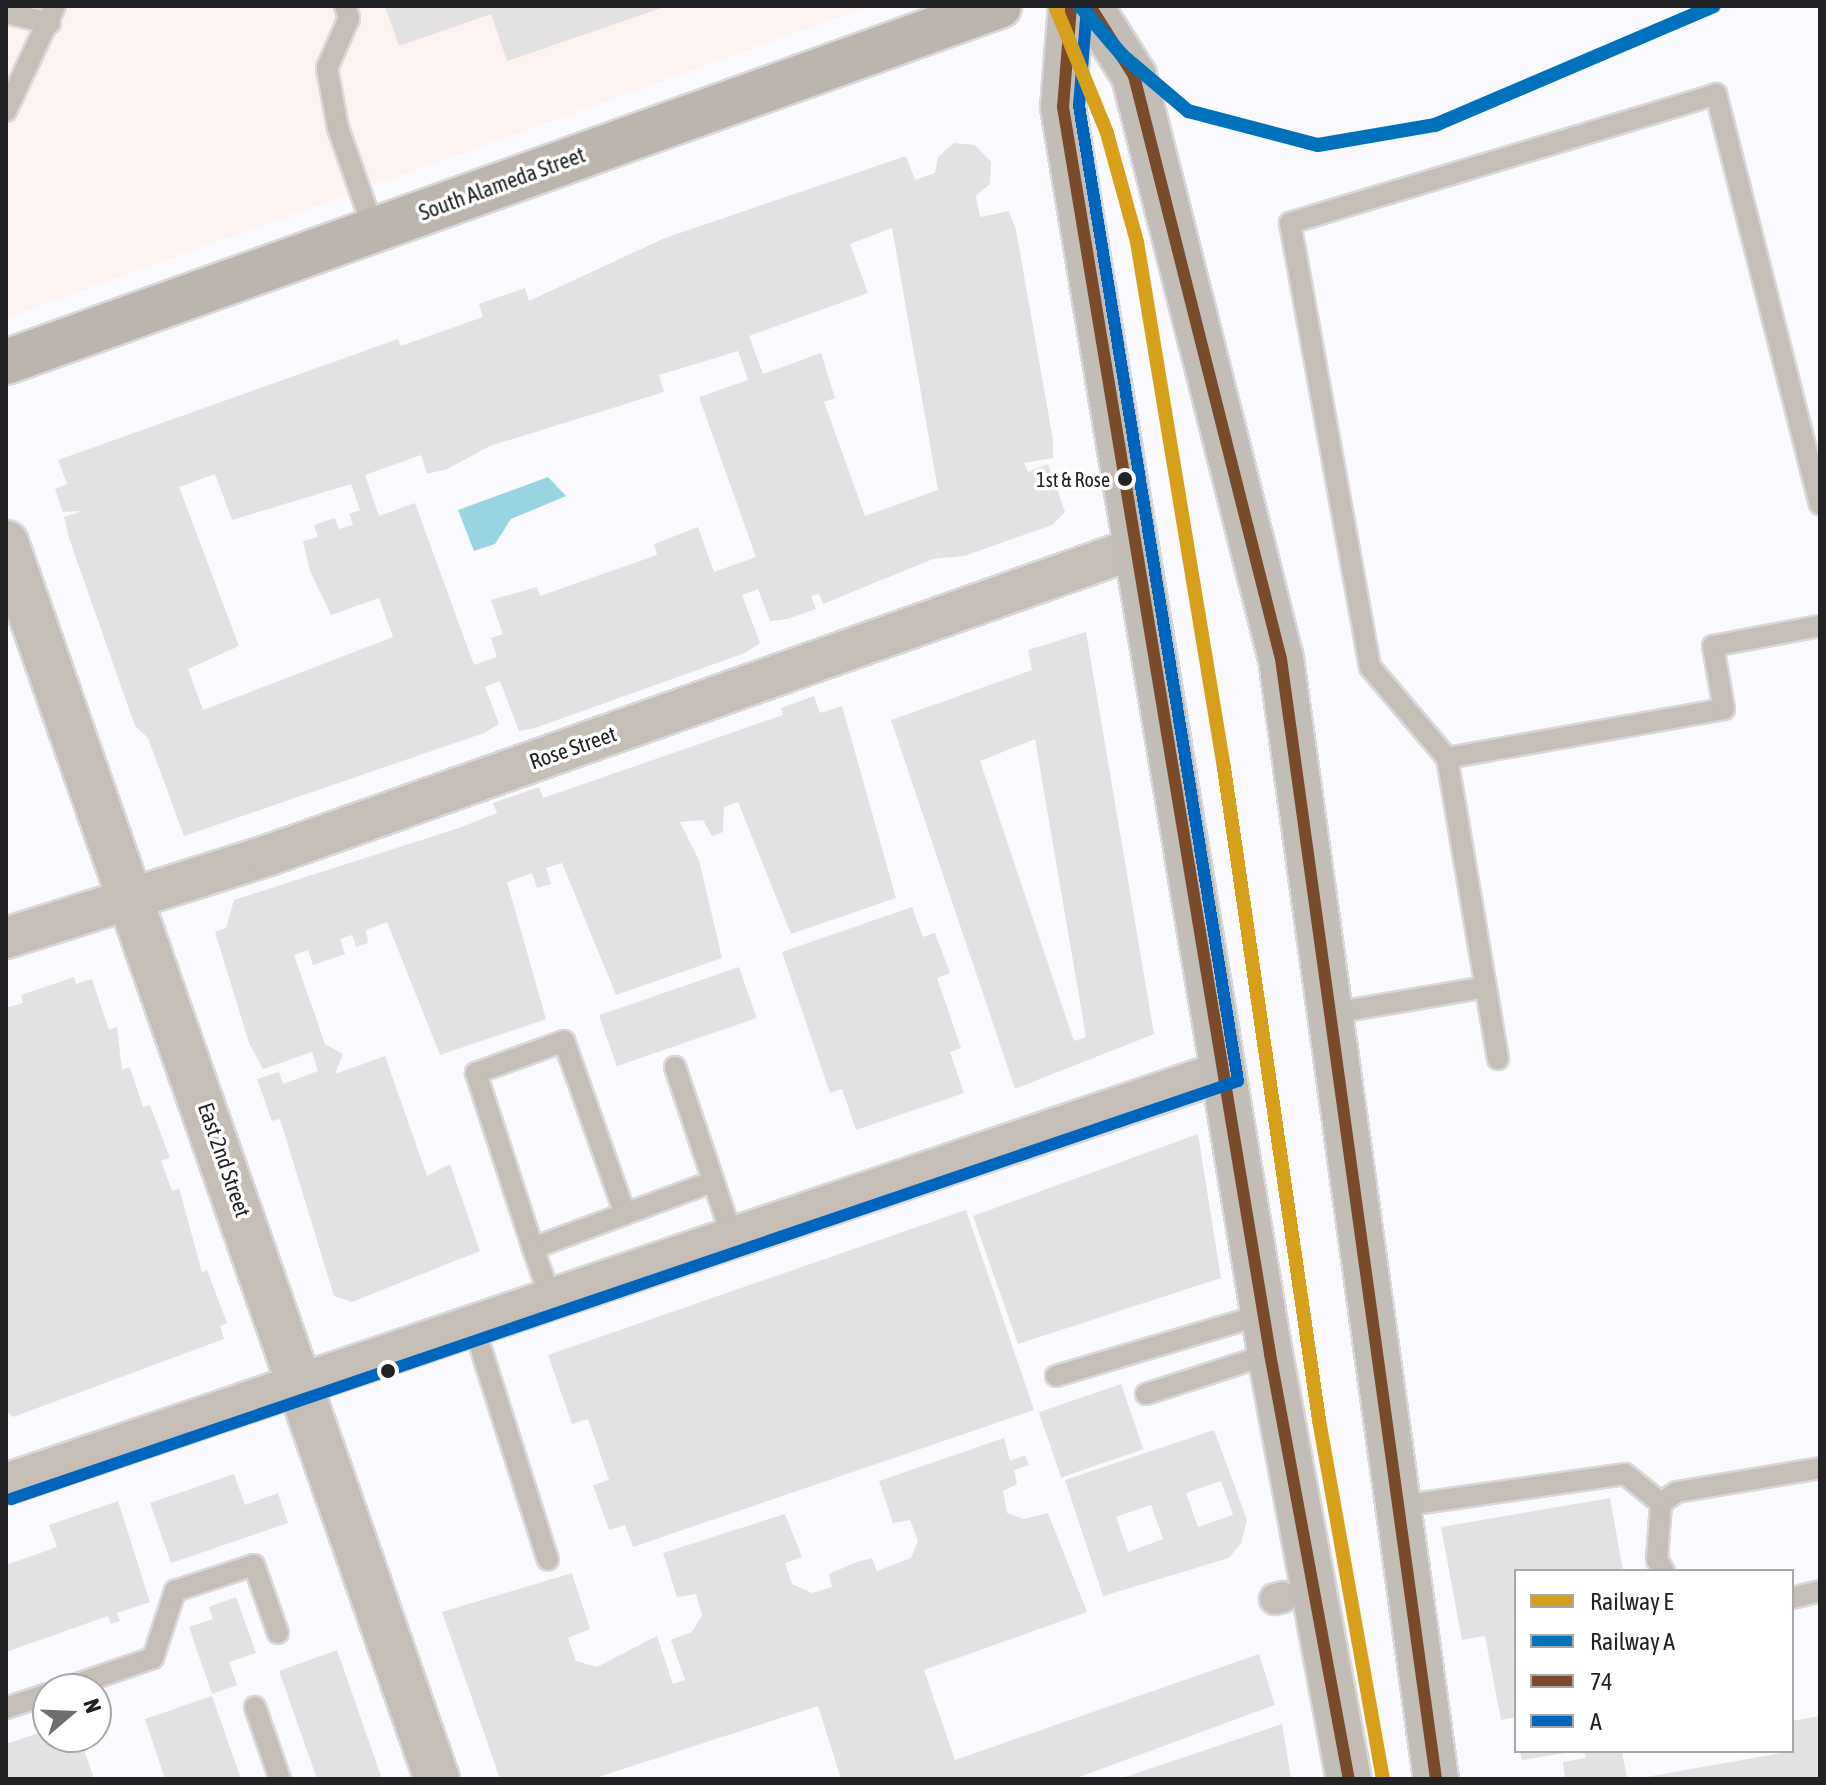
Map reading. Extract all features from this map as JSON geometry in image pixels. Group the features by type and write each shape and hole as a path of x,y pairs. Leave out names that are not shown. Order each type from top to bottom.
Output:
{"main road":[{"name":"South Alameda Street","path":"6,362 999,6"},
{"path":"1071,6 1063,107 1267,1334 1349,1779"},
{"path":"1090,6 1134,76 1281,659 1393,1507 1436,1779"}],"street":[{"name":"East 2nd Street","path":"6,543 437,1779"},
{"name":"Rose Street","path":"6,938 132,899 1136,548"},
{"path":"6,1484 1225,1071"}],"lane":[{"path":"345,6 349,18 327,68 338,128 374,230"},
{"path":"6,13 52,14 6,111"},
{"path":"1498,1059 1447,758 1370,667 1290,223 1716,94 1820,504"},
{"path":"1447,758 1724,709 1713,646 1820,626"},
{"path":"1328,1014 1486,987"},
{"path":"551,1300 476,1073 564,1041 625,1214"},
{"path":"675,1067 733,1239"},
{"path":"533,1248 712,1182"},
{"path":"474,1327 548,1560"},
{"path":"1056,1376 1267,1334"},
{"path":"1146,1394 1267,1334"},
{"path":"1661,1503 1677,1492 1820,1468"},
{"path":"1393,1507 1625,1474 1661,1503"},
{"path":"1661,1503 1657,1560 1663,1569"},
{"path":"109,1673 153,1658 175,1591 254,1565 278,1633"},
{"path":"1794,1598 1820,1591"},
{"path":"6,1708 32,1699"},
{"path":"255,1707 280,1779"}],"shaded area":[{"path":"6,6 870,6 6,318"}],"water":[{"path":"548,477 566,496 511,519 495,544 474,551 458,510"}],"building":[{"path":"385,6 667,6 507,61 491,14 399,46"},
{"path":"954,143 975,145 991,162 990,184 976,196 980,217 1009,211 1016,230 1053,440 1053,458 1024,463 1028,472 1048,464 1065,512 1052,525 964,556 933,559 823,604 819,594 811,596 816,609 787,619 770,621 758,589 742,595 760,643 745,653 535,728 519,731 500,681 485,687 499,724 484,733 184,836 148,738 135,726 69,538 64,517 82,511 63,512 55,489 67,484 58,460 398,339 401,346 483,317 479,304 525,288 529,301 665,238 906,156 915,180 935,173 938,157","holes":["892,228 938,490 865,516 824,402 835,398 821,353 763,374 749,336 868,293 850,244","738,351 748,380 699,397 756,557 714,572 698,527 654,544 657,555 540,596 537,587 491,600 503,634 491,638 497,657 474,665 415,503 379,516 365,475 421,455 427,474 447,469 490,446 664,392 659,375","215,474 232,520 351,484 360,510 349,514 353,525 339,529 335,518 314,525 318,537 303,541 310,571 331,615 379,598 393,637 203,710 188,669 239,646 179,487"]},
{"path":"1086,632 1154,1034 1015,1089 891,720 1032,670 1028,650","holes":["1035,739 1086,1037 1074,1041 980,761"]},
{"path":"814,696 820,713 842,706 896,898 791,934 738,802 724,807 723,832 712,836 703,820 680,822 699,860 722,958 616,995 562,863 546,868 551,884 537,888 532,873 507,882 546,1019 440,1055 387,922 366,930 368,943 356,947 352,935 340,939 345,954 313,965 308,950 294,955 325,1044 343,1054 335,1074 385,1056 427,1176 450,1164 480,1251 352,1302 334,1296 280,1119 272,1121 257,1079 279,1072 283,1084 318,1071 312,1052 263,1069 249,1043 215,932 226,928 234,900 459,828 497,813 493,803 539,787 543,798 783,715 781,708"},
{"path":"912,907 923,937 935,933 950,973 937,978 961,1048 950,1052 964,1093 856,1130 842,1089 830,1093 782,952"},
{"path":"739,967 757,1018 617,1066 599,1015"},
{"path":"74,977 76,984 92,979 109,1030 117,1027 122,1070 130,1067 143,1107 150,1105 170,1158 161,1161 172,1191 179,1188 202,1272 207,1270 227,1323 220,1326 224,1339 13,1417 6,1411 6,1008 23,1003 21,995"},
{"path":"1198,1134 1221,1278 1018,1344 973,1216"},
{"path":"966,1210 1034,1410 633,1547 625,1525 609,1530 593,1485 609,1480 588,1419 572,1424 548,1355"},
{"path":"1121,1384 1143,1449 1061,1478 1039,1412"},
{"path":"1214,1430 1247,1520 1241,1543 1229,1558 1103,1596 1065,1480","holes":["1221,1481 1233,1515 1198,1527 1186,1493","1151,1505 1163,1539 1128,1552 1116,1517"]},
{"path":"1004,1438 1010,1461 1025,1455 1029,1465 1014,1470 1017,1484 1003,1491 1007,1513 1024,1519 1048,1513 1087,1612 924,1670 955,1760 1259,1654 1275,1705 1074,1779 841,1779 818,1706 592,1779 500,1779 442,1612 572,1573 590,1629 568,1638 576,1661 597,1667 657,1636 673,1684 685,1680 671,1640 692,1632 702,1615 696,1594 677,1597 663,1553 785,1514 802,1557 785,1563 792,1584 812,1593 832,1587 829,1574 854,1563 872,1558 877,1571 911,1558 918,1541 910,1520 893,1523 879,1481"},
{"path":"234,1474 245,1505 278,1493 288,1523 171,1563 150,1503"},
{"path":"1610,1498 1623,1569 1514,1569 1514,1717 1501,1720 1485,1636 1462,1640 1441,1527"},
{"path":"118,1501 150,1602 117,1613 120,1621 111,1624 108,1616 6,1652 6,1565 57,1547 49,1525"},
{"path":"236,1597 256,1653 229,1662 237,1685 212,1694 189,1627 213,1619 209,1607"},
{"path":"337,1650 382,1779 317,1779 279,1671"},
{"path":"212,1696 241,1779 165,1779 145,1719"},
{"path":"1820,1716 1820,1779 1635,1779 1794,1753 1794,1721"},
{"path":"1282,1724 1291,1779 1122,1779 1122,1778"},
{"path":"32,1735 32,1753 85,1753 94,1779 6,1779 6,1744"},
{"path":"1520,1753 1565,1753 1522,1760"},
{"path":"1585,1753 1622,1753 1627,1779 1565,1779 1563,1762 1586,1758"}],"rail line":[{"name":"E","path":"1055,6 1107,133 1137,242 1224,768 1319,1420 1383,1779"},
{"name":"A","path":"1080,6 1122,55 1188,111 1318,145 1435,125 1714,6"}],"transit line":[{"name":"74","path":"1071,6 1063,107 1270,1354 1349,1779"},
{"name":"74","path":"1090,6 1134,76 1281,659 1436,1779"},
{"name":"A","path":"11,1499 1238,1081 1079,106 1087,7"}],"place":[{"name":"1st & Rose","path":"1125,479"}]}
